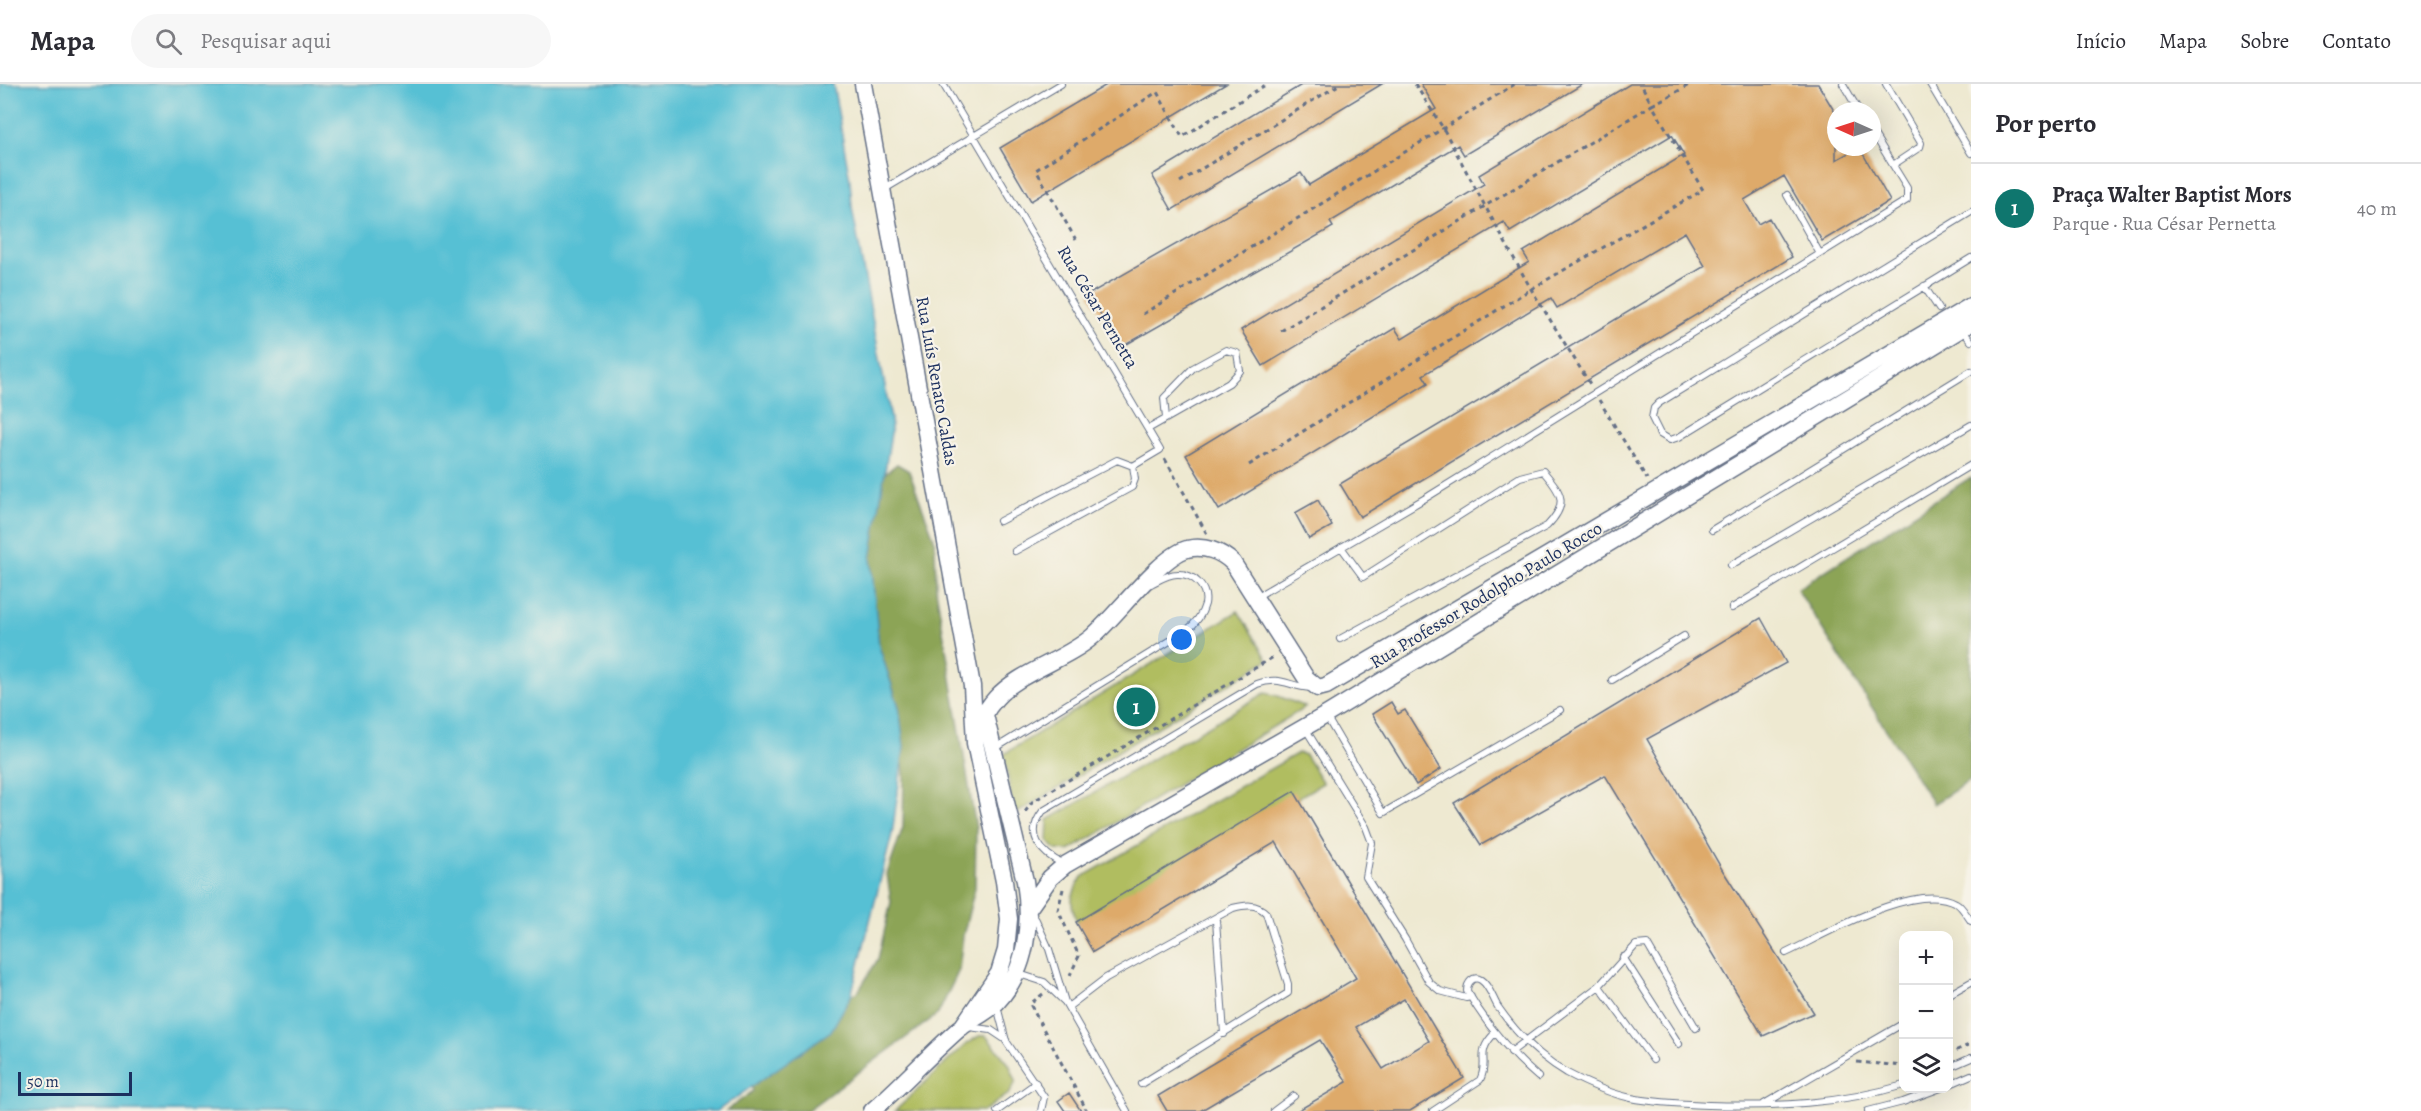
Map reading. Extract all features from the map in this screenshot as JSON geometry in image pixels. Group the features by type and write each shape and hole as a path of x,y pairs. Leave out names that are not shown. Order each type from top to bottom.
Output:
{"street":[{"name":"Rua Luís Renato Caldas","path":"863,84 972,686 975,743 1010,919 1006,950 999,973 962,1027"},
{"name":"Rua Professor Rodolpho Paulo Rocco","path":"1318,688 1343,677 1971,306"},
{"name":"Rua Professor Rodolpho Paulo Rocco","path":"1029,910 1050,878 1065,865 1305,728 1968,331"},
{"path":"975,743 985,714 1005,689 1093,637 1167,560 1176,554 1196,548 1217,552 1233,563 1306,678 1318,688"},
{"name":"Rua Luís Renato Caldas","path":"972,686 985,714 1025,881 1029,910"},
{"path":"872,1111 962,1027 981,1016 997,1002 1016,973 1024,949 1029,910"}],"lane":[{"name":"Rua César Pernetta","path":"943,84 1160,450"},
{"path":"882,191 1061,84"},
{"path":"1843,84 1854,102"},
{"path":"1886,84 1921,143 1920,147 1893,165"},
{"path":"1930,84 1971,153"},
{"path":"1256,597 1595,394 1906,200 1907,188 1881,146"},
{"path":"1787,195 1820,254"},
{"path":"1971,213 1659,403 1654,408 1652,418 1660,434 1670,440 1679,437 1971,258"},
{"path":"1924,286 1939,309"},
{"path":"1148,429 1229,383 1240,371 1237,353 1226,350 1193,368 1164,398 1166,418"},
{"path":"1712,530 1971,371"},
{"path":"1731,565 1971,425"},
{"path":"1133,466 1160,450"},
{"path":"1000,521 1117,460 1133,466"},
{"path":"1732,608 1971,465"},
{"path":"1015,551 1132,487 1135,479 1133,466"},
{"path":"1340,639 1547,526 1558,515 1562,503 1556,486 1543,471 1520,477 1363,577 1341,547"},
{"path":"993,749 1186,631 1196,622 1205,604 1205,597 1198,582 1193,577 1183,574 1174,574 1139,590"},
{"path":"1612,680 1684,636"},
{"path":"1065,865 1049,857 1041,850 1037,842 1036,825 1043,811 1257,684 1267,680 1279,680 1304,688 1318,688"},
{"path":"1326,715 1383,813 1560,710"},
{"path":"1305,728 1366,827 1372,843 1366,877 1429,982 1440,991 1466,998 1471,997"},
{"path":"1786,953 1881,907 1929,896 1957,903 1971,921"},
{"path":"1066,1005 1106,978 1216,920 1233,908 1243,905 1261,908 1266,913 1288,989 1284,997 1141,1084"},
{"name":"Rua Luís Renato Caldas","path":"1029,910 1049,949 1066,1005 1127,1111"},
{"path":"1216,920 1224,1034"},
{"path":"1511,1052 1599,986 1636,945 1647,945 1696,1028"},
{"path":"1623,957 1679,1044"},
{"name":"Rua Luís Renato Caldas","path":"1016,973 1035,977 1044,982 1066,1005"},
{"path":"1538,1077 1511,1052 1495,1033 1467,991 1469,982 1480,979 1505,1016 1526,1041 1558,1068 1616,1094 1672,1103 1761,1106 1871,1095 1899,1087"},
{"path":"1953,992 1971,982"},
{"path":"1599,986 1653,1060"},
{"path":"997,1002 1006,1041 1044,1097 1041,1111"},
{"path":"1761,1106 1899,1026"},
{"path":"962,1027 985,1028 1006,1041"},
{"path":"1432,1111 1480,1080 1483,1074 1483,1049 1495,1033"},
{"path":"1953,1066 1971,1058"},
{"path":"1953,1083 1971,1076"},
{"path":"997,1111 1036,1083"},
{"path":"1868,1111 1929,1093"},
{"path":"1274,1111 1294,1096"}],"path":[{"path":"1076,240 1036,170 1157,92 1182,137 1267,84"},
{"path":"1180,182 1340,84"},
{"path":"1415,84 1443,128 1531,289 1644,474"},
{"path":"1143,314 1515,84"},
{"path":"1249,465 1531,289 1703,190 1641,84"},
{"path":"1281,331 1690,84"},
{"path":"1160,450 1217,552"},
{"path":"1061,893 1058,910 1079,956 1070,975"},
{"path":"1050,989 1030,1004 1086,1108 1083,1111"},
{"path":"1953,1052 1971,1044"},
{"path":"1840,1060 1899,1066"}],"green space":[{"path":"897,464 909,471 935,541 936,589 976,828 975,888 963,936 959,970 938,1014 806,1111 726,1111 753,1091 746,1066 794,1021 858,992 878,959 891,902 887,874 903,827 904,773 897,730 864,632 877,480"},
{"path":"1971,477 1971,780 1933,804 1797,589"},
{"path":"1238,611 1268,660 1014,815 1004,754"},
{"path":"1265,693 1306,707 1069,851 1056,850 1047,840 1048,820"},
{"path":"1298,753 1305,755 1323,783 1079,926 1073,912 1072,901 1082,877"},
{"path":"979,1036 986,1036 1009,1064 1016,1081 1010,1093 984,1111 895,1111 966,1044"}],"water":[{"path":"0,84 833,84 850,180 852,208 891,419 891,433 871,559 879,646 899,707 904,747 892,834 851,996 831,1031 717,1111 0,1111"}],"building":[{"path":"1108,84 1226,84 1031,201 1000,148"},
{"path":"1303,84 1382,84 1172,210 1152,175"},
{"path":"1421,84 1583,84 1464,155 1458,145 1330,222 1333,227 1120,348 1089,294 1301,173 1309,185 1436,109"},
{"path":"1630,84 1818,84 1829,102 1827,156 1836,156 1836,160 1843,156 1864,156 1890,201 1822,241 1784,176 1744,200 1758,224 1769,218 1792,257 1360,517 1340,484 1705,266 1685,232 1557,308 1551,298 1423,375 1428,383 1219,510 1186,455 1395,328 1402,339 1529,262 1523,252 1684,155 1672,135 1510,232 1504,222 1263,366 1241,330 1484,184 1479,175"},
{"path":"1318,500 1332,526 1309,539 1295,513"},
{"path":"1761,618 1786,663 1647,739 1723,871 1814,1013 1763,1036 1605,775 1481,845 1454,803"},
{"path":"1391,702 1398,714 1405,710 1441,769 1416,785 1372,714"},
{"path":"1294,791 1464,1078 1410,1111 1297,1111 1347,1082 1320,1040 1200,1111 1167,1111 1158,1096 1356,978 1276,842 1093,952 1076,922","holes":["1404,999 1429,1041 1383,1069 1356,1027"]},
{"path":"1069,1093 1081,1111 1065,1111 1058,1101"}],"place":[{"name":"Praça Walter Baptist Mors","path":"1136,707"}]}
